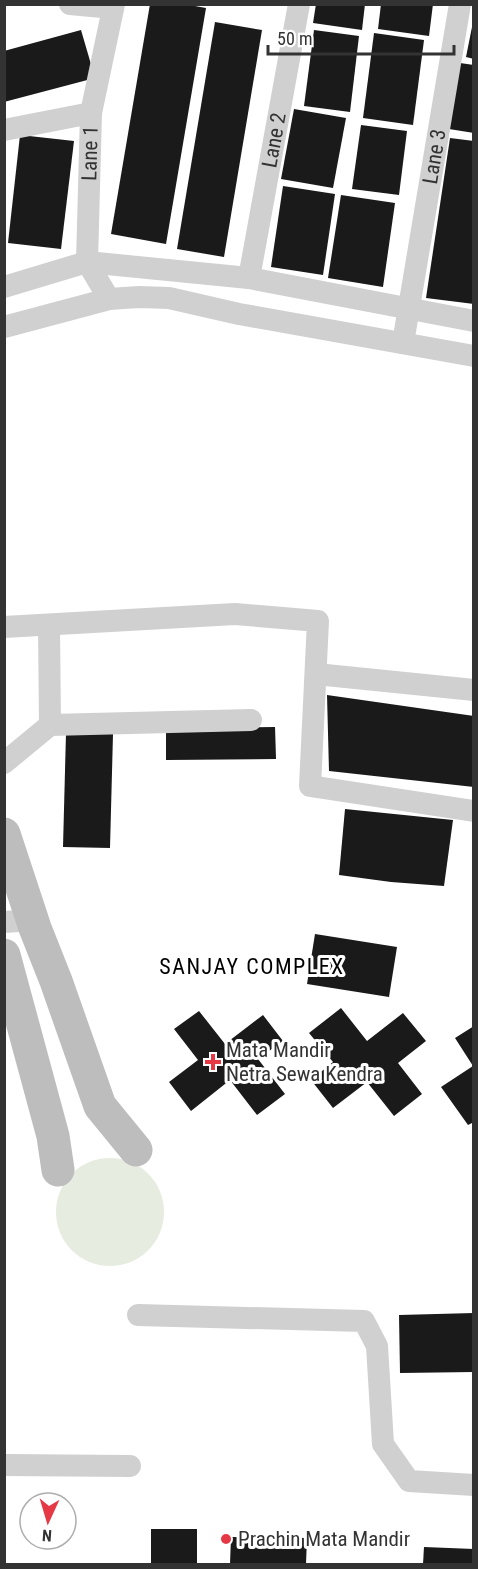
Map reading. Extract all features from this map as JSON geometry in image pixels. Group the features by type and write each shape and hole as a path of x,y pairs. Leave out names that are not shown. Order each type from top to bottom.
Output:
{"main road":[{"path":"4,834 19,921 56,981 100,1106 136,1150"},
{"path":"4,955 53,1136 58,1170"}],"street":[{"path":"70,4 113,6"},
{"name":"Lane 2","path":"249,278 299,4"},
{"name":"Lane 3","path":"403,344 460,4"},
{"name":"Lane 1","path":"87,262 91,113 113,6"},
{"path":"4,130 91,113"},
{"path":"87,262 109,299"},
{"path":"4,287 87,262 249,278 474,321"},
{"path":"4,327 109,299 169,298 239,314 474,356"},
{"path":"4,627 235,614 318,621 310,786 474,811"},
{"path":"49,625 50,725"},
{"path":"315,674 474,690"},
{"path":"4,763 50,725 251,720"},
{"path":"138,1315 364,1321 377,1346 383,1444 409,1481 474,1485"},
{"path":"4,1465 130,1466"}],"shaded area":[{"path":"110,1158 131,1162 148,1174 160,1191 164,1212 160,1233 148,1250 131,1262 110,1266 89,1262 72,1250 60,1233 56,1212 60,1191 72,1174 89,1162"}],"building":[{"path":"150,4 184,4 206,8 166,244 111,234"},
{"path":"316,4 365,4 362,30 313,23"},
{"path":"381,4 433,4 429,36 378,29"},
{"path":"215,22 262,30 224,257 177,249"},
{"path":"472,27 474,27 474,59 466,57"},
{"path":"81,30 95,78 4,102 4,51"},
{"path":"314,30 359,36 350,112 304,106"},
{"path":"374,33 424,40 413,125 363,118"},
{"path":"460,63 474,65 474,133 449,129"},
{"path":"294,109 346,118 333,188 281,179"},
{"path":"361,125 407,131 399,195 352,189"},
{"path":"20,135 74,141 61,249 8,243"},
{"path":"450,138 474,141 474,304 426,298"},
{"path":"283,186 335,194 323,275 271,267"},
{"path":"341,195 395,203 383,287 328,278"},
{"path":"327,695 474,716 474,787 329,771"},
{"path":"275,727 276,759 166,760 166,728"},
{"path":"66,733 113,734 110,848 63,847"},
{"path":"345,809 453,820 444,886 339,875"},
{"path":"315,934 397,947 389,997 307,984"},
{"path":"341,1008 367,1041 403,1013 426,1041 398,1063 422,1094 394,1116 367,1082 333,1108 311,1080 333,1062 309,1033"},
{"path":"199,1011 225,1044 263,1015 283,1041 258,1059 285,1094 257,1115 230,1080 191,1111 169,1082 198,1060 174,1029"},
{"path":"474,1026 474,1122 468,1125 441,1087 473,1066 455,1038"},
{"path":"474,1313 474,1372 400,1373 399,1315"},
{"path":"151,1529 197,1529 197,1564 151,1564"},
{"path":"231,1537 307,1538 306,1564 230,1564"},
{"path":"424,1547 474,1549 474,1564 423,1564"}],"place":[{"name":"Mata Mandir Netra Sewa Kendra","path":"213,1062"},
{"name":"Prachin Mata Mandir","path":"226,1539"}],"district":[{"name":"SANJAY COMPLEX","path":"252,966"}]}
